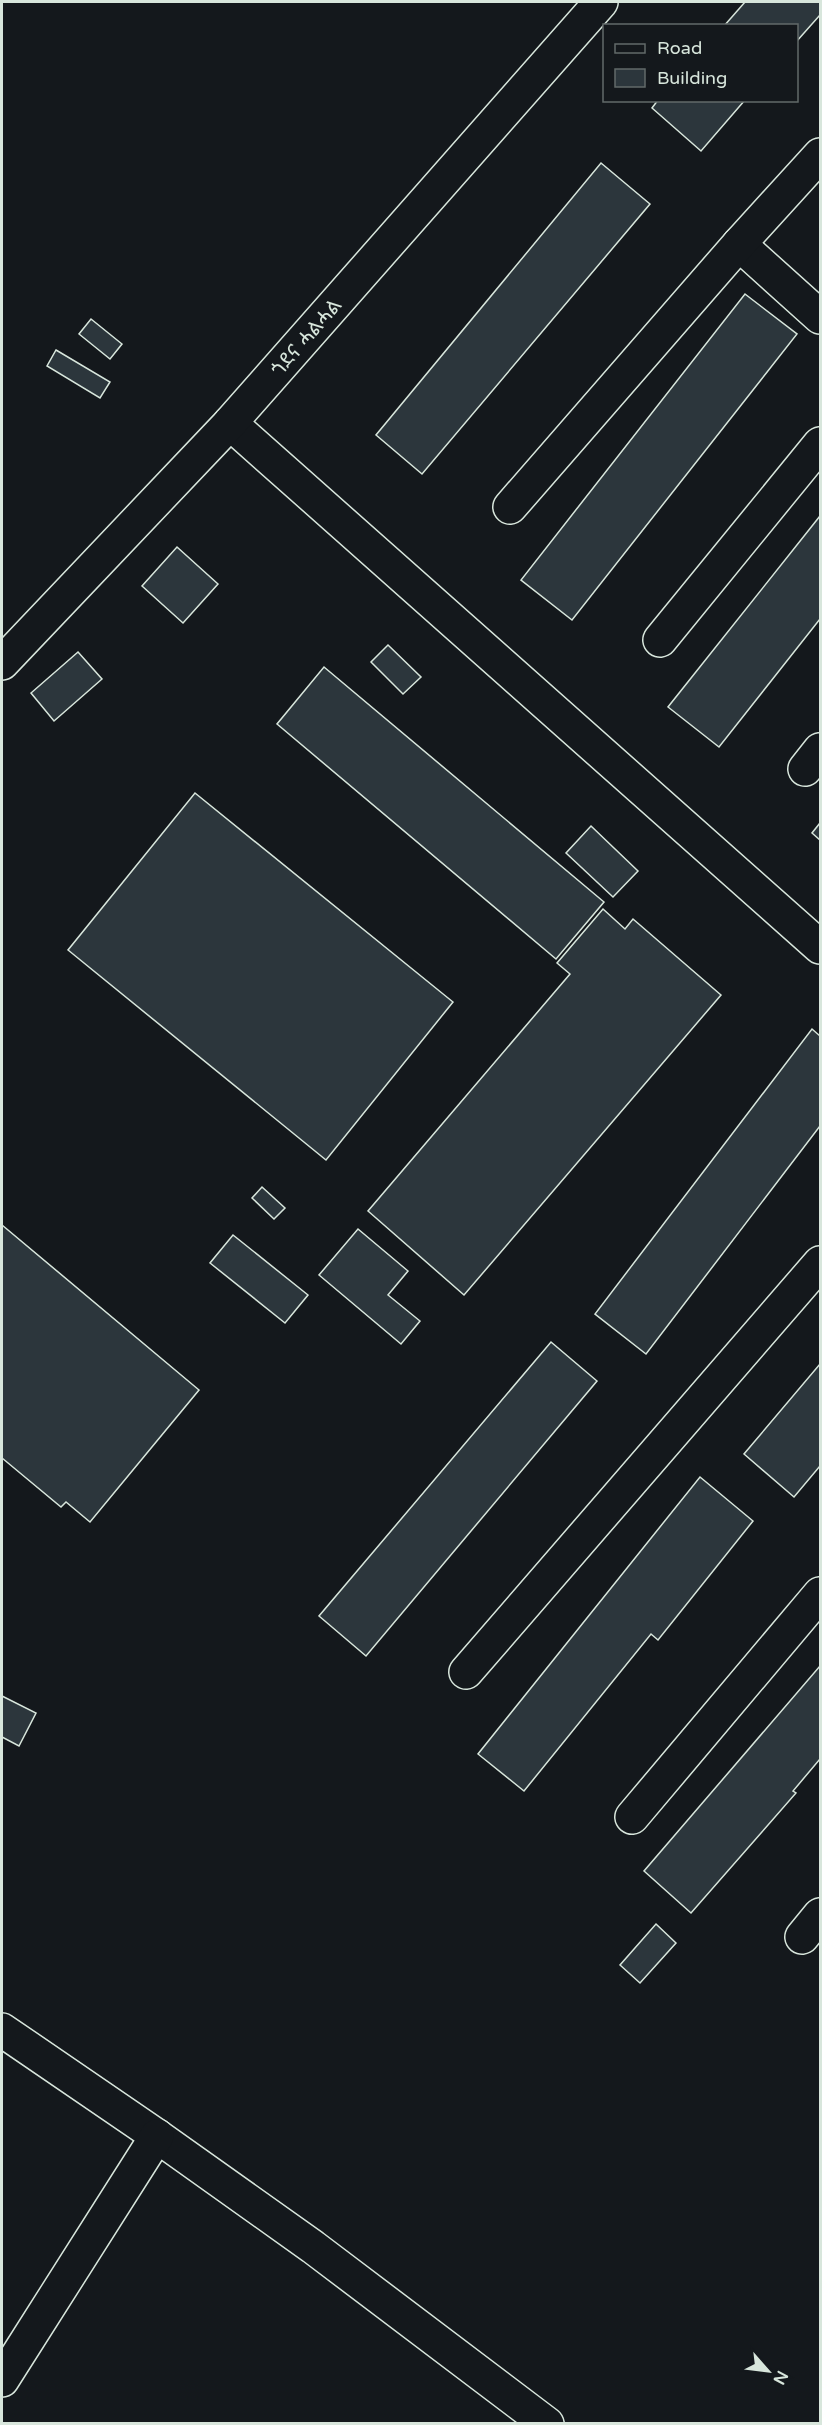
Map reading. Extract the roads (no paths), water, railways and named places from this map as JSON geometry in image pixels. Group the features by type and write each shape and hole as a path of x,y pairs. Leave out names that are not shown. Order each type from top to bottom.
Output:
{"street":[{"name":"ጎደና ሓልሓል","path":"2,663 231,423 601,2"},
{"path":"510,507 739,244 820,155"},
{"path":"739,244 820,317"},
{"path":"231,423 820,946"},
{"path":"660,640 820,444"},
{"path":"466,1672 820,1263"},
{"path":"632,1818 820,1594"},
{"path":"2,2030 313,2247 547,2424"},
{"path":"2,2380 157,2136"}]}
